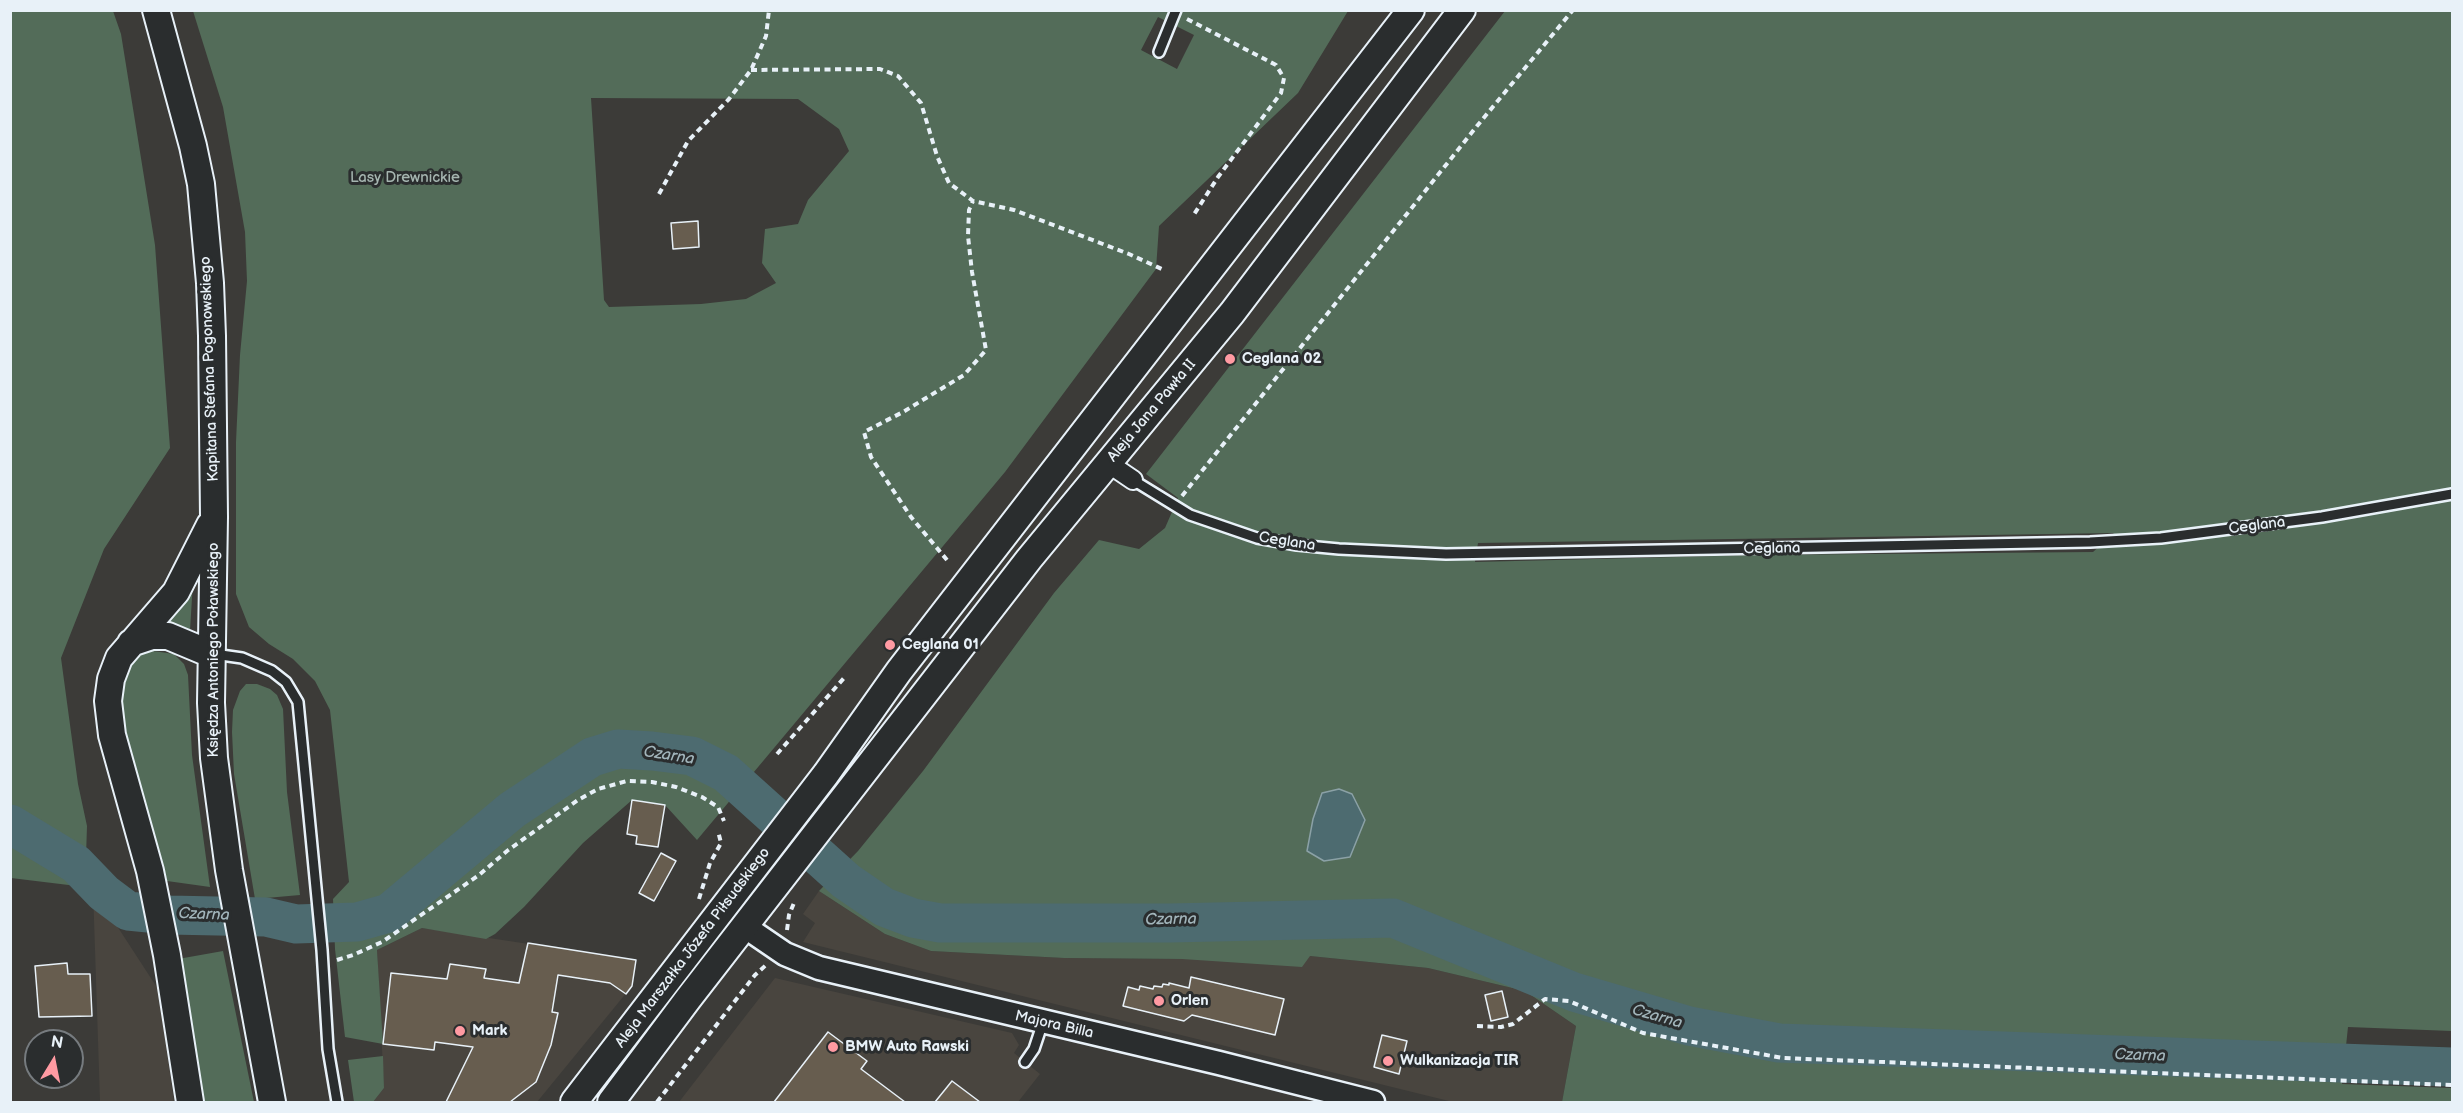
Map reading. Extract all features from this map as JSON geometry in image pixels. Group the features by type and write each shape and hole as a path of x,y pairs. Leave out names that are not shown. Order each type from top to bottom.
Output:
{"main road":[{"name":"Kapitana Stefana Pogonowskiego","path":"156,10 191,137 201,184 210,283 214,517"},
{"path":"1386,43 1411,10"},
{"name":"Aleja Jana Pawła II","path":"837,807 1029,559 1232,314 1461,10"},
{"name":"Aleja Marszałka Józefa Piłsudskiego","path":"574,1102 811,793 914,653 1386,43"},
{"path":"190,1102 167,955 150,871 112,735 108,711 114,667 131,643 176,592 214,517"},
{"name":"Księdza Antoniego Poławskiego","path":"214,517 211,654 213,758 229,870 272,1102"},
{"path":"131,643 152,636 168,636 211,654"},
{"name":"Aleja Marszałka Józefa Piłsudskiego","path":"611,1102 837,807"}],"street":[{"path":"1386,43 1392,10"},
{"path":"1438,42 1443,27 1444,10"},
{"name":"Ceglana","path":"1108,464 1133,480"},
{"name":"Majora Billa","path":"744,926 785,954 819,968 1373,1102"}],"lane":[{"path":"1159,52 1176,12"},
{"name":"Ceglana","path":"1133,480 1173,506 1208,523 1257,538 1340,549 1475,554 2138,539 2322,517 2452,494"},
{"path":"211,654 242,658 265,667 286,682 295,695 300,714 316,884 328,1049 337,1102"},
{"path":"1025,1062 1034,1049 1043,1022"}],"path":[{"path":"659,194 688,141 729,99 751,70 766,36 770,10"},
{"path":"1173,506 1573,10"},
{"path":"1176,12 1276,64 1284,78 1281,93 1218,177 1193,216"},
{"path":"751,70 880,69 898,76 921,103 949,183 973,201 1014,210 1129,254 1164,270"},
{"path":"947,560 911,517 871,457 864,432 903,412 964,375 986,350 968,236 969,210 973,201"},
{"path":"777,754 843,678"},
{"path":"323,967 382,942 479,875 507,850 578,800 598,789 627,781 652,782 676,787 702,797 718,807 724,821"},
{"path":"788,927 789,915 796,900"},
{"path":"657,1102 755,975 763,970"},
{"path":"1477,1026 1501,1027 1513,1024 1545,999 1569,1002 1643,1034 1783,1058 2452,1085"}],"shaded area":[{"path":"93,889 158,989 174,1102 100,1101"},
{"path":"819,891 885,934 931,951 1064,958 1182,959 1310,956 1428,968 1525,991 1576,1026 1562,1102 1453,1102 803,942 815,923 803,914"},
{"path":"422,928 636,960 632,986 537,1102 373,1102 384,1088 377,950"},
{"path":"775,978 1012,1033 1019,1045 1014,1053 1040,1074 1018,1102 679,1102"}],"green space":[{"path":"11,11 113,11 121,34 155,245 170,448 104,549 61,658 78,784 87,826 85,887 11,878"},
{"name":"Lasy Drewnickie","path":"193,11 1348,11 1298,93 1159,226 1156,269 1005,472 697,840 665,805 632,800 583,843 524,907 495,934 486,939 422,928 377,950 383,1044 345,1037 335,949 333,899 349,882 330,710 315,681 293,659 269,644 249,627 236,594 236,442 240,355 247,281 245,232 223,107","holes":["1158,17 1194,35 1177,69 1141,50","591,98 798,99 839,129 849,151 808,200 798,224 765,229 762,263 776,283 746,299 701,304 609,307 604,300"]},
{"path":"1505,11 2452,11 2452,1031 2348,1027 2342,1084 2452,1088 2452,1102 1562,1102 1576,1026 1525,991 1428,968 1310,956 1302,967 1182,959 1064,958 931,951 885,934 819,891 858,851 923,771 1054,593 1099,540 1139,549 1165,528 1178,498 1146,474","holes":["2114,533 2093,552 1757,555 1475,562 1478,543"]},
{"path":"193,581 190,631 165,623"},
{"path":"153,651 174,654 184,664 188,675 192,755 210,887 167,881 164,868 157,869 123,724 121,703 123,682 129,664 138,656"},
{"path":"246,684 257,684 270,689 277,695 283,709 287,792 300,895 255,899 234,774 232,732 233,710 240,691"},
{"path":"223,951 254,1102 200,1102 178,959"},
{"path":"383,1056 384,1088 373,1102 354,1102 348,1060"}],"water":[{"path":"1339,789 1352,794 1365,820 1350,857 1324,861 1307,851 1313,819 1322,793"},
{"path":"11,817 53,840 94,872 117,897 139,908 143,921 127,917 108,904 59,860 11,830"}],"building":[{"path":"698,221 699,247 673,249 671,223"},
{"path":"632,800 665,805 658,847 636,844 637,836 627,834"},
{"path":"661,853 676,861 654,901 639,893"},
{"path":"528,943 636,960 632,986 626,994 610,983 558,975 552,1012 558,1013 551,1045 536,1082 510,1102 446,1102 473,1047 435,1042 434,1050 383,1044 391,973 447,979 450,964 486,969 484,978 519,983"},
{"path":"67,963 68,974 90,974 92,1016 39,1017 35,966"},
{"path":"1191,977 1284,999 1275,1035 1192,1015 1184,1021 1123,1006 1128,987 1139,990 1140,986 1153,989 1154,986 1162,987 1163,984 1169,985 1169,983 1189,988"},
{"path":"1502,991 1508,1017 1491,1021 1485,995"},
{"path":"828,1032 867,1061 861,1069 905,1102 774,1102"},
{"path":"1382,1035 1407,1041 1399,1074 1374,1067"},
{"path":"952,1081 980,1102 935,1102"}],"waterway":[{"name":"Czarna","path":"10,824 76,864 104,893 128,911 169,915 266,917 296,924 357,922 389,913 512,810 592,757 618,749 652,751 692,756 726,773 846,881 884,907 913,918 940,923 1170,923 1393,918 1574,992 1689,1026 1779,1043 2452,1067"}],"place":[{"name":"Ceglana 02","path":"1230,359"},
{"name":"Ceglana 01","path":"890,645"},
{"name":"Orlen","path":"1159,1001"},
{"name":"Mark","path":"460,1031"},
{"name":"BMW Auto Rawski","path":"833,1047"},
{"name":"Wulkanizacja TIR","path":"1388,1061"}]}
